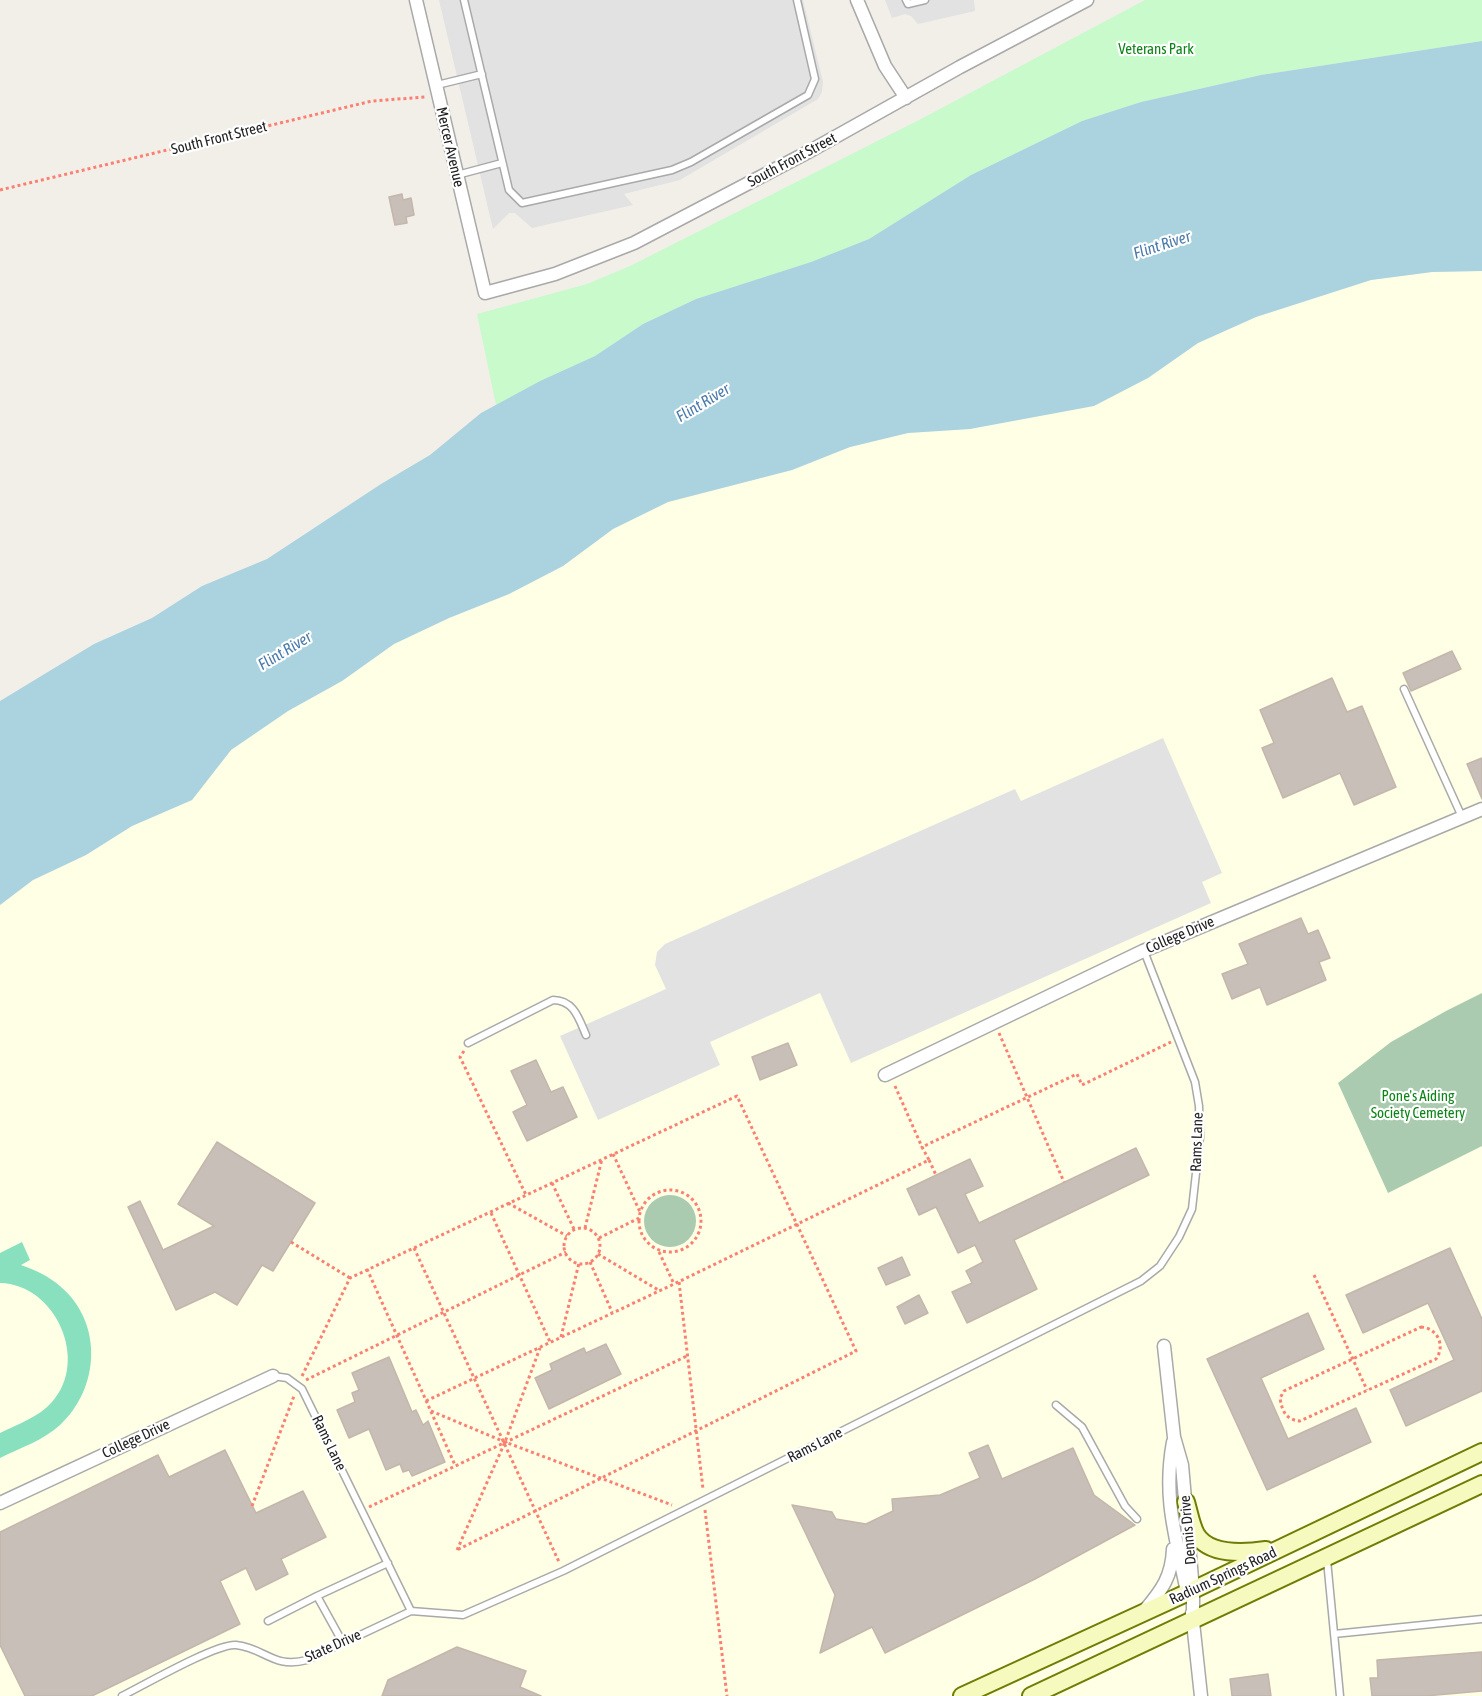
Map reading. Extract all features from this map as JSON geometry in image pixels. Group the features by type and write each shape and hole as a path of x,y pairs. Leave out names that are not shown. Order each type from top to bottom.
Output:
{"main road":[{"name":"Radium Springs Road","path":"962,1696 1190,1592 1482,1452"},
{"name":"Radium Springs Road","path":"1031,1696 1482,1484"},
{"path":"1186,1502 1196,1534 1210,1546 1227,1552 1249,1553 1282,1548"}],"street":[{"name":"Mercer Avenue","path":"416,0 485,293"},
{"path":"857,0 885,66 906,98"},
{"name":"South Front Street","path":"485,293 555,274 634,243 810,151 960,67 1087,0"},
{"name":"College Drive","path":"887,1074 1143,951 1482,809"},
{"name":"Dennis Drive","path":"1164,1346 1174,1437 1182,1465 1186,1502 1190,1592 1201,1696"},
{"name":"College Drive","path":"0,1503 273,1376"},
{"name":"Dennis Drive","path":"1174,1437 1168,1480 1174,1536 1190,1592"},
{"path":"1143,1614 1161,1591 1173,1566 1174,1536"}],"lane":[{"path":"464,0 508,190 522,203 672,170 691,162 808,95 815,79 797,0"},
{"path":"906,0 908,4 926,0"},
{"path":"437,90 482,74"},
{"path":"457,175 502,163"},
{"path":"1404,688 1462,817"},
{"name":"Rams Lane","path":"298,1384 309,1402 411,1611 463,1615 563,1571 1141,1281 1160,1266 1179,1237 1192,1209 1199,1152 1199,1106 1196,1090 1143,951"},
{"path":"468,1042 553,1000 568,1003 575,1011 586,1035"},
{"path":"273,1376 287,1378 298,1384"},
{"path":"1056,1405 1082,1426 1125,1506 1137,1519"},
{"path":"1327,1556 1340,1696"},
{"path":"268,1621 388,1563"},
{"path":"317,1596 343,1643"},
{"name":"State Drive","path":"123,1696 217,1648 235,1644 281,1662 294,1663 307,1660 411,1611"},
{"path":"1334,1634 1482,1619"}],"path":[{"name":"South Front Street","path":"0,190 362,103 412,100 437,90"},
{"path":"994,1022 1064,1182"},
{"path":"922,1147 1077,1074 1083,1085 1178,1039"},
{"path":"468,1042 460,1057 526,1195"},
{"path":"887,1074 936,1175"},
{"path":"252,1506 298,1384 350,1278 737,1096 856,1351 457,1550 505,1442 540,1346"},
{"path":"613,1154 640,1213"},
{"path":"585,1228 602,1159"},
{"path":"426,1401 660,1291 929,1160"},
{"path":"552,1183 574,1230"},
{"path":"658,1251 674,1253 684,1250 699,1234 702,1224 701,1213 696,1203 688,1195 668,1190 657,1192 648,1198 639,1218 642,1235 646,1242 658,1251 674,1284"},
{"path":"508,1203 567,1236"},
{"path":"490,1212 550,1342"},
{"path":"599,1238 639,1218"},
{"path":"585,1228 596,1233 600,1244 598,1254 590,1262 579,1263 571,1260 564,1244 567,1236 574,1230 585,1228"},
{"path":"291,1242 350,1278"},
{"path":"414,1248 563,1571"},
{"path":"298,1384 566,1252"},
{"path":"598,1254 660,1291"},
{"path":"590,1262 612,1312"},
{"path":"561,1337 579,1263"},
{"path":"368,1269 455,1466"},
{"path":"1314,1275 1367,1391"},
{"path":"1421,1328 1434,1331 1440,1345 1440,1354 1436,1359 1367,1391 1300,1421 1292,1421 1286,1417 1280,1398 1284,1391 1421,1328"},
{"path":"362,1510 687,1356"},
{"path":"431,1411 505,1442 685,1510"}],"shaded area":[{"path":"439,0 803,0 823,82 822,92 818,99 680,180 624,194 633,205 532,228 515,213 509,213 493,229"},
{"path":"885,0 974,0 975,11 918,24 911,16 905,14 892,18"},
{"path":"1482,271 1482,1696 0,1696 0,905 33,880 86,855 132,826 192,800 231,750 288,711 342,681 394,644 449,618 509,594 563,566 613,529 668,502 792,470 850,447 908,433 970,429 1148,378 1198,343 1256,317 1371,280 1432,272"},
{"path":"1163,738 1222,873 1202,882 1211,903 851,1063 820,993 710,1042 720,1065 598,1120 560,1036 666,989 655,965 657,952 665,944 1015,789 1021,801"}],"green space":[{"name":"Veterans Park","path":"1145,0 1482,0 1482,41 1261,75 1141,102 1082,121 971,175 869,239 811,262 696,299 643,324 595,356 540,381 496,405 477,314 587,284 630,266 919,120"},
{"name":"Pone's Aiding Society Cemetery","path":"1482,993 1482,1146 1388,1193 1338,1083 1391,1042"},
{"path":"670,1195 680,1197 688,1203 694,1211 696,1221 694,1231 688,1239 680,1245 670,1247 660,1245 652,1239 646,1231 644,1221 646,1211 652,1203 660,1197"},
{"path":"22,1242 30,1260 21,1265 52,1280 75,1302 90,1337 91,1356 89,1375 83,1393 73,1410 60,1425 39,1439 0,1458 0,1433 28,1420 47,1407 63,1385 68,1366 67,1346 61,1327 51,1310 37,1296 20,1287 0,1283 0,1253"}],"water":[{"name":"Flint River","path":"1482,41 1482,271 1432,272 1371,280 1256,317 1198,343 1148,378 1094,406 970,429 908,433 850,447 792,470 668,502 613,529 563,566 509,594 449,618 394,644 342,681 288,711 231,750 192,800 132,826 86,855 33,880 0,905 0,701 94,644 152,618 202,586 267,559 381,484 430,455 481,413 540,381 595,356 643,324 696,299 811,262 869,239 971,175 1082,121 1141,102 1261,75"}],"building":[{"path":"402,194 403,200 411,198 414,215 406,217 407,223 395,225 389,197"},
{"path":"1452,651 1461,669 1411,691 1403,673"},
{"path":"1332,678 1347,712 1362,706 1396,787 1354,805 1340,773 1283,798 1262,748 1274,743 1260,710"},
{"path":"1482,758 1482,799 1467,764"},
{"path":"1301,918 1308,934 1318,930 1330,958 1319,962 1326,980 1267,1005 1260,987 1232,999 1222,974 1248,964 1239,944"},
{"path":"788,1043 797,1065 760,1080 752,1057"},
{"path":"536,1060 551,1092 563,1087 577,1117 527,1141 513,1112 527,1105 511,1071"},
{"path":"217,1142 315,1203 273,1271 262,1265 237,1305 215,1292 176,1310 128,1207 140,1201 163,1250 214,1226 178,1204"},
{"path":"1136,1148 1149,1175 1014,1240 1037,1289 967,1323 952,1292 972,1283 966,1271 983,1262 975,1245 958,1253 936,1207 919,1215 907,1189 970,1159 983,1186 965,1194 979,1223"},
{"path":"1450,1248 1482,1319 1482,1391 1406,1426 1390,1390 1454,1360 1428,1303 1363,1333 1346,1295"},
{"path":"902,1257 910,1275 886,1285 878,1268"},
{"path":"919,1295 928,1313 905,1324 897,1307"},
{"path":"1308,1313 1324,1349 1261,1378 1288,1439 1356,1408 1371,1442 1267,1490 1207,1359"},
{"path":"606,1344 621,1374 549,1409 535,1378 552,1370 550,1364 584,1348 586,1353"},
{"path":"389,1357 412,1412 416,1410 423,1425 428,1421 445,1462 412,1476 409,1470 403,1472 400,1464 386,1470 369,1429 349,1438 337,1410 355,1402 352,1393 359,1390 352,1373"},
{"path":"988,1445 1002,1479 1073,1448 1094,1495 1135,1525 1035,1579 885,1653 872,1627 820,1653 835,1595 792,1505 832,1512 836,1519 866,1524 893,1511 892,1499 940,1495 980,1478 969,1453"},
{"path":"225,1450 256,1513 303,1491 326,1537 281,1559 288,1574 256,1590 246,1568 220,1581 240,1624 92,1696 25,1696 0,1645 0,1532 158,1455 169,1477"},
{"path":"457,1647 526,1671 520,1687 541,1696 382,1696 388,1680"},
{"path":"1482,1652 1482,1691 1425,1696 1372,1696 1370,1678 1378,1678 1377,1660"},
{"path":"1268,1674 1271,1696 1232,1696 1230,1679"}]}
